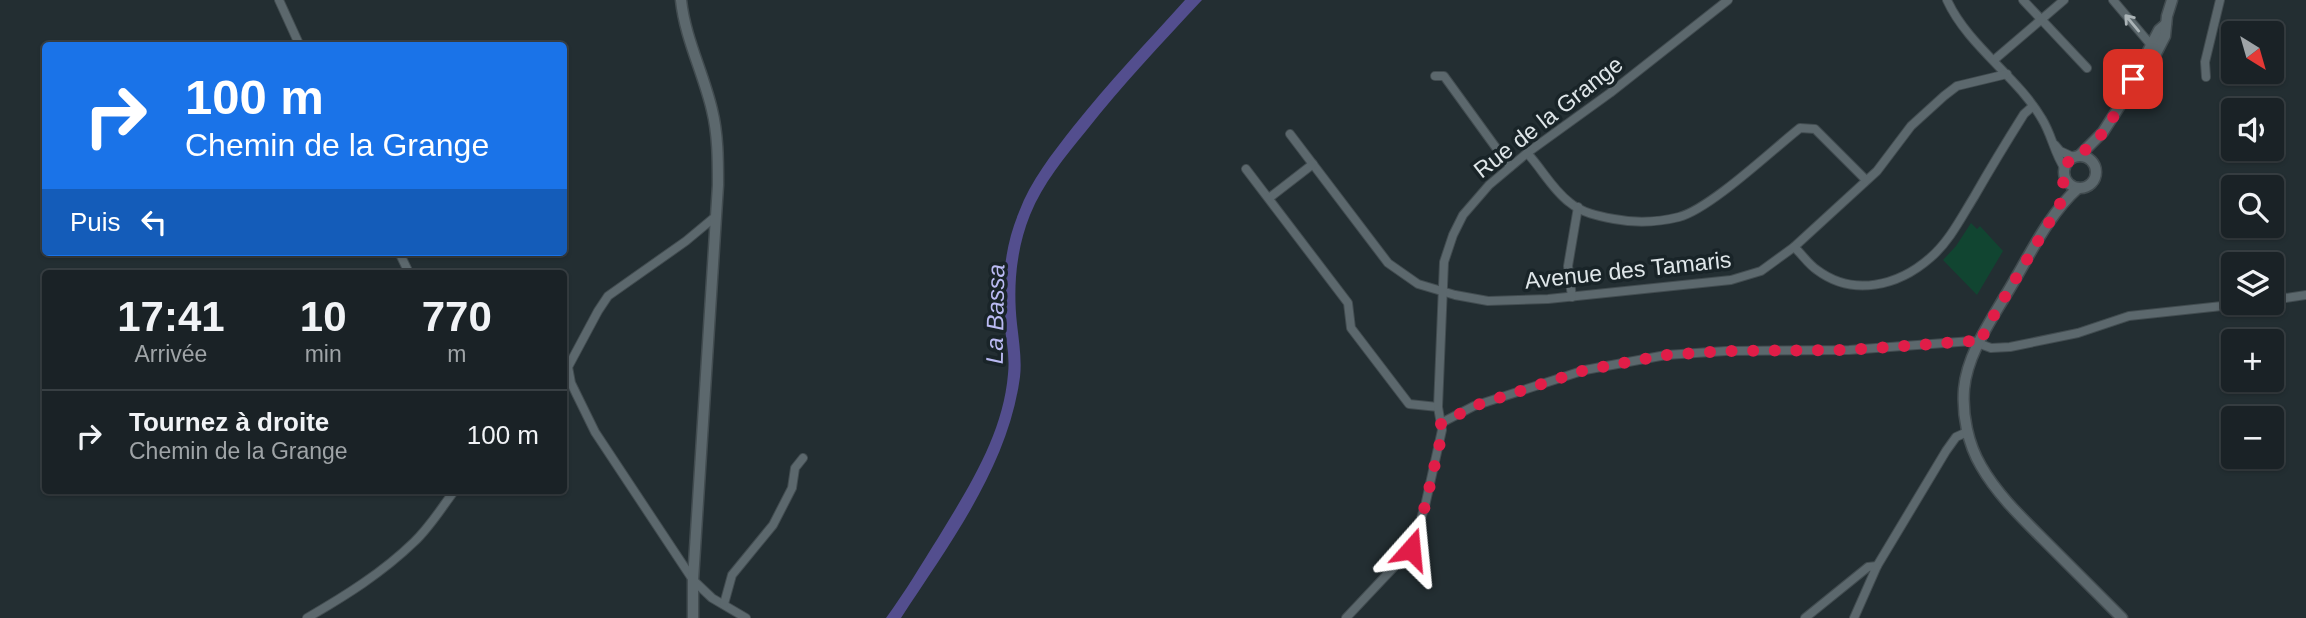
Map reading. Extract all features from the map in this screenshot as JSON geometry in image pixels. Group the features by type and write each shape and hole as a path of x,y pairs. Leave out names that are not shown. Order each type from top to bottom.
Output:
{"main road":[{"path":"681,0 683,20 712,110 716,132 718,185 693,580 693,618"},
{"path":"2122,618 2025,521 1989,480 1979,464 1967,432 1964,389 1968,369 1987,327 2060,204 2078,188 2088,186 2095,178 2094,163 2104,132 2128,93 2148,69 2165,36 2172,0"},
{"path":"2128,93 2158,30 2165,26 2179,0"},
{"path":"2060,204 2065,173 2076,157 2104,132"},
{"path":"2076,157 2084,156 2094,163"},
{"path":"2065,173 2071,185 2078,188"}],"street":[{"path":"279,0 298,42"},
{"name":"Rue de la Grange","path":"1346,618 1411,549 1425,506 1443,430 1438,407 1444,262 1452,235 1463,215 1489,185 1527,153 1620,86 1728,0"},
{"path":"1947,0 1956,18 2043,120 2065,173"},
{"path":"2023,0 2087,68"},
{"path":"1994,60 2064,0"},
{"path":"2113,0 2151,45"},
{"path":"2206,77 2205,62 2220,0"},
{"name":"Avenue des Tamaris","path":"1290,134 1388,263 1418,284 1488,301 1573,297 1746,277 1768,267 1794,247 1867,180 1890,156 1911,125 1957,86 2007,75"},
{"path":"1436,76 1444,76 1510,167"},
{"path":"1794,247 1817,270 1846,285 1873,286 1911,272 1930,258 1954,230 2024,114 2033,106"},
{"path":"1527,153 1556,190 1570,203 1592,215 1626,221 1681,216 1709,201 1800,128 1815,129 1867,180"},
{"path":"2053,142 2060,151 2076,157"},
{"path":"1269,198 1313,164"},
{"path":"1246,169 1348,303 1351,328 1409,404 1438,407"},
{"path":"1573,297 1568,266 1578,207"},
{"path":"567,367 608,296 686,241 716,216"},
{"path":"2284,298 2306,295"},
{"path":"1441,424 1474,406 1585,370 1666,355 1726,351 1849,350 1972,341 1991,348 2010,347 2078,334 2129,316 2221,306"},
{"path":"567,372 595,432 693,580 712,598 746,618"},
{"path":"1854,618 1877,566 1946,451 1956,437 1967,432"},
{"path":"724,604 732,575 773,525 792,488 795,468 803,458"},
{"path":"307,618 349,594 393,561 416,540 452,494"},
{"path":"1805,618 1868,567 1877,566"}],"green space":[{"path":"1971,223 1977,229 1980,226 2003,251 1977,295 1943,260"}],"shaded area":[{"path":"1185,0 1202,0 1100,114 1055,171 1035,203 1021,242 1017,269 1016,310 1021,371 1003,442 974,504 901,618 886,618 961,499 983,459 999,418 1008,367 1003,307 1005,265 1014,225 1024,200 1073,127"}],"route":[{"path":"1411,549 1425,506 1443,430 1441,424 1474,406 1585,370 1666,355 1726,351 1849,350 1972,341 1979,344 2060,204 2066,164 2079,156 2104,132 2128,93 2133,79"}],"water label":[{"name":"La Bassa","path":"995,314"}]}
